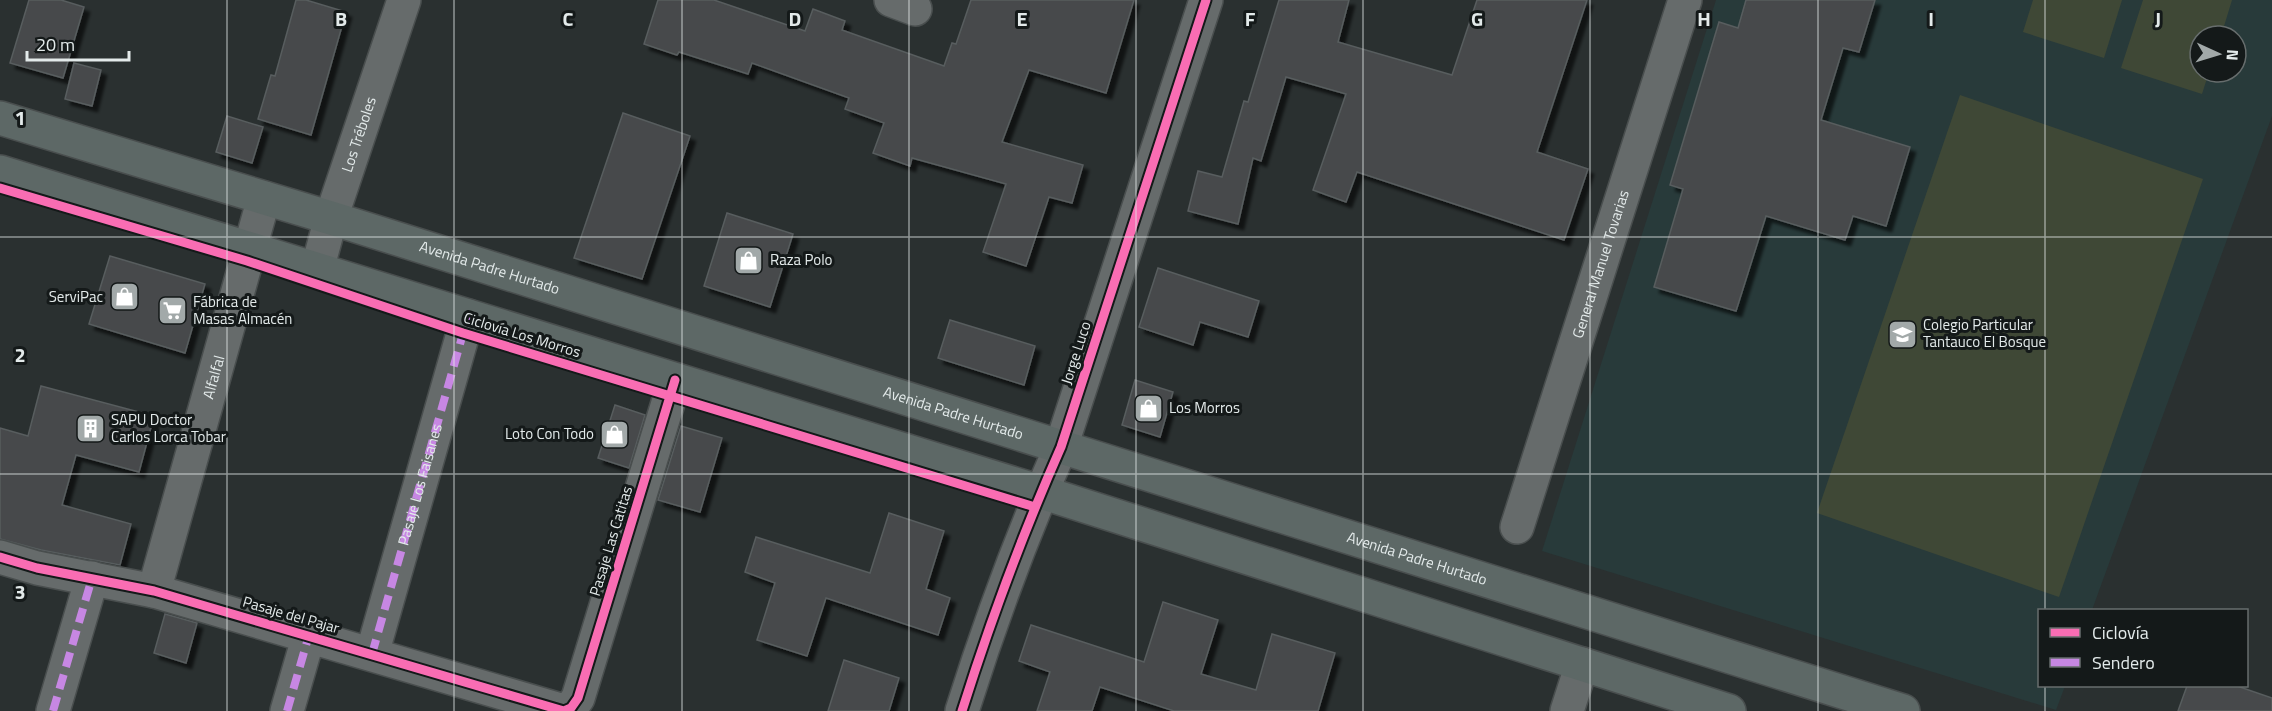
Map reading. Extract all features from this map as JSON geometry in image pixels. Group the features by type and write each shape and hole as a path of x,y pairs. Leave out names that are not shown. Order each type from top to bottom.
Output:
{"main road":[{"name":"Avenida Padre Hurtado","path":"0,118 331,218 1904,711"},
{"path":"0,172 1041,492 1729,711"}],"street":[{"name":"Los Tréboles","path":"317,270 331,218 404,0"},
{"name":"Jorge Luco","path":"962,711 982,649 1041,492 1061,447 1206,0"},
{"name":"General Manuel Tovarias","path":"1517,527 1685,0"},
{"name":"Alfalfal","path":"154,591 264,198"},
{"name":"Pasaje Los Faisanes","path":"372,654 468,316"},
{"name":"Pasaje Las Catitas","path":"571,708 578,698 675,380"},
{"name":"Pasaje del Pajar","path":"0,558 37,568 154,591 556,709 564,711 571,708"},
{"path":"53,711 92,578"},
{"path":"287,711 309,635"},
{"path":"1567,711 1582,664"}],"shaded area":[{"name":"Colegio Particular Tantauco El Bosque","path":"1716,0 2272,0 2272,116 2092,609 2038,609 2038,687 2065,687 2056,710 1542,551"}],"green space":[{"path":"2033,0 2122,0 2104,58 2023,32"},
{"path":"2143,0 2232,0 2225,24 2188,24 2188,84 2205,84 2202,94 2121,68"},
{"path":"1960,95 2203,179 2059,597 1817,513"}],"building":[{"path":"29,0 61,0 84,7 63,78 10,63"},
{"path":"296,0 306,0 346,12 311,135 258,119 271,75 275,76"},
{"path":"658,0 714,0 805,31 813,9 845,21 842,30 944,66 952,43 956,44 971,0 1134,0 1106,93 1029,70 1002,142 1083,165 1072,203 1049,197 1026,266 983,252 1006,184 912,158 910,166 873,153 884,123 845,109 849,98 752,63 748,74 679,52 677,55 644,44"},
{"path":"1279,0 1349,0 1338,42 1452,75 1477,0 1587,0 1537,152 1588,169 1564,240 1357,172 1346,202 1313,190 1346,94 1286,77 1261,161 1253,158 1238,224 1188,211 1198,171 1222,177 1244,101 1248,102"},
{"path":"1746,0 1875,0 1859,52 1843,48 1821,120 1910,147 1886,226 1853,216 1845,240 1766,216 1736,311 1654,287 1683,189 1670,185 1719,22 1738,28"},
{"path":"74,63 101,70 92,106 65,99"},
{"path":"623,113 690,136 642,279 574,258"},
{"path":"227,116 263,127 252,163 216,152"},
{"name":"Raza Polo","path":"727,213 793,234 770,307 704,286"},
{"path":"110,256 205,284 185,353 89,324"},
{"path":"1158,268 1259,301 1248,337 1200,322 1193,345 1139,327"},
{"path":"950,320 1035,346 1024,385 938,358"},
{"name":"Los Morros","path":"1135,380 1173,392 1160,437 1122,425"},
{"path":"41,386 154,416 139,472 76,455 62,505 131,524 120,565 41,550 0,539 0,428 28,436"},
{"path":"615,405 645,415 629,468 598,458"},
{"path":"681,426 722,438 700,512 658,500"},
{"path":"889,513 944,531 926,589 950,598 938,635 826,598 807,656 757,640 775,583 745,572 756,537 870,573"},
{"path":"1163,602 1218,620 1201,674 1256,690 1272,634 1335,653 1318,711 1174,711 1100,687 1092,711 1037,711 1050,672 1019,661 1031,625 1144,662"},
{"path":"165,614 197,623 186,663 154,653"},
{"path":"844,660 899,678 889,711 828,711"},
{"path":"2187,687 2240,687 2272,698 2272,711 2178,711"}],"marked path":[{"path":"372,654 468,316"},
{"path":"53,711 92,578"},
{"path":"287,711 309,635"}],"cycle path":[{"path":"962,711 1008,578 1061,447 1206,0"},
{"name":"Ciclovía Los Morros","path":"0,188 247,261 463,333 1035,507"},
{"path":"0,557 37,568 154,591 564,711 571,708 578,698 675,380"}],"place":[{"name":"Raza Polo","path":"749,260"},
{"name":"ServiPac","path":"124,297"},
{"name":"Fábrica de Masas Almacén","path":"172,311"},
{"name":"Colegio Particular Tantauco El Bosque","path":"1902,334"},
{"name":"Los Morros","path":"1148,408"},
{"name":"SAPU Doctor Carlos Lorca Tobar","path":"90,429"},
{"name":"Loto Con Todo","path":"615,434"}]}
